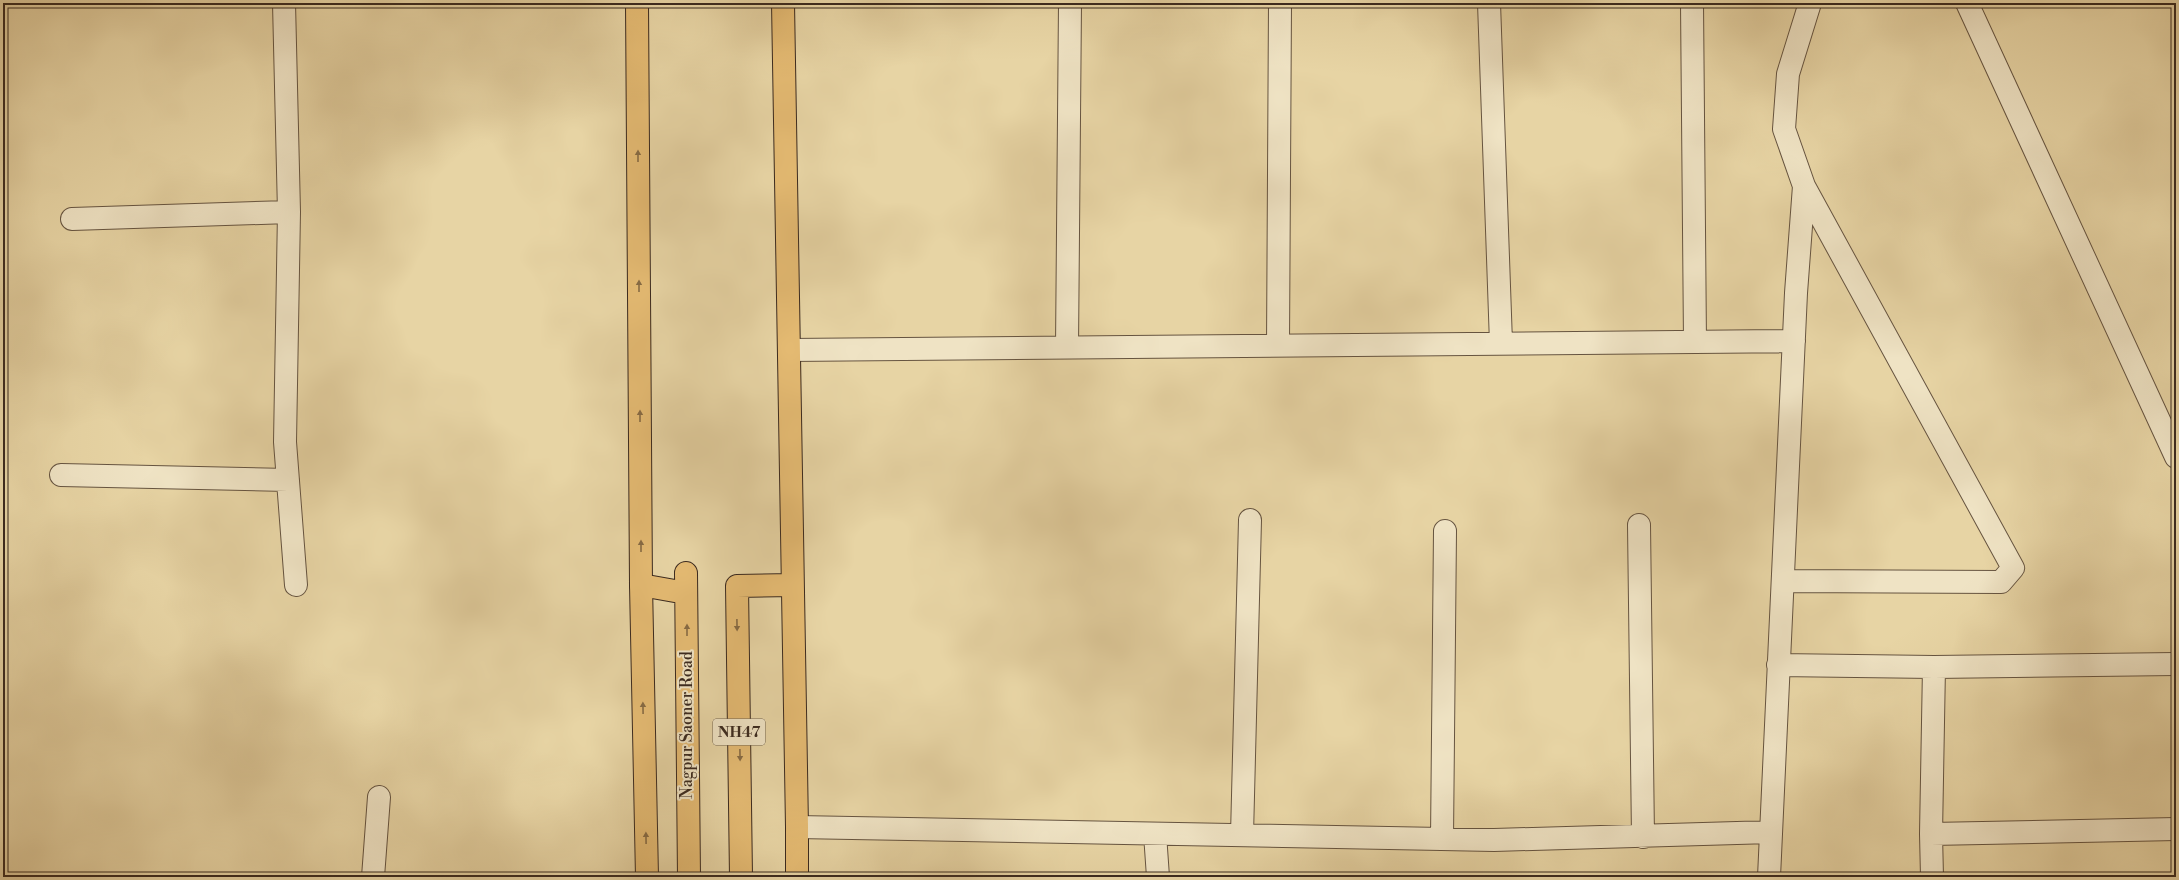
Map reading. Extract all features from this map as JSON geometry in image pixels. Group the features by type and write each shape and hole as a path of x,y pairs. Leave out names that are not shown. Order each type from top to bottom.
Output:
{"main road":[{"path":"637,3 641,585 647,877"},
{"path":"783,3 790,350 797,877"},
{"name":"Nagpur Saoner Road","path":"641,585 686,583 689,877"},
{"name":"NH47","path":"741,877 737,586 792,585"}],"street":[{"path":"284,3 289,212 285,442 296,584"},
{"path":"1067,347 1070,3"},
{"path":"1278,346 1280,3"},
{"path":"1489,3 1501,343"},
{"path":"1692,3 1695,342"},
{"path":"1783,581 2001,582 2013,568 1804,186 1784,129 1788,74 1810,3"},
{"path":"1967,3 2176,457"},
{"path":"1769,877 1794,341 1804,186"},
{"path":"72,219 289,212"},
{"path":"790,350 1794,341"},
{"path":"61,475 288,480"},
{"path":"1242,835 1250,520"},
{"path":"1639,525 1643,837"},
{"path":"1442,839 1445,531"},
{"path":"1778,664 1934,667 2176,664"},
{"path":"1932,877 1931,834 1934,667"},
{"path":"373,877 379,797"},
{"path":"797,827 1494,840 1643,837 1771,832"},
{"path":"1931,834 2176,829"},
{"path":"1155,834 1158,877"}]}
